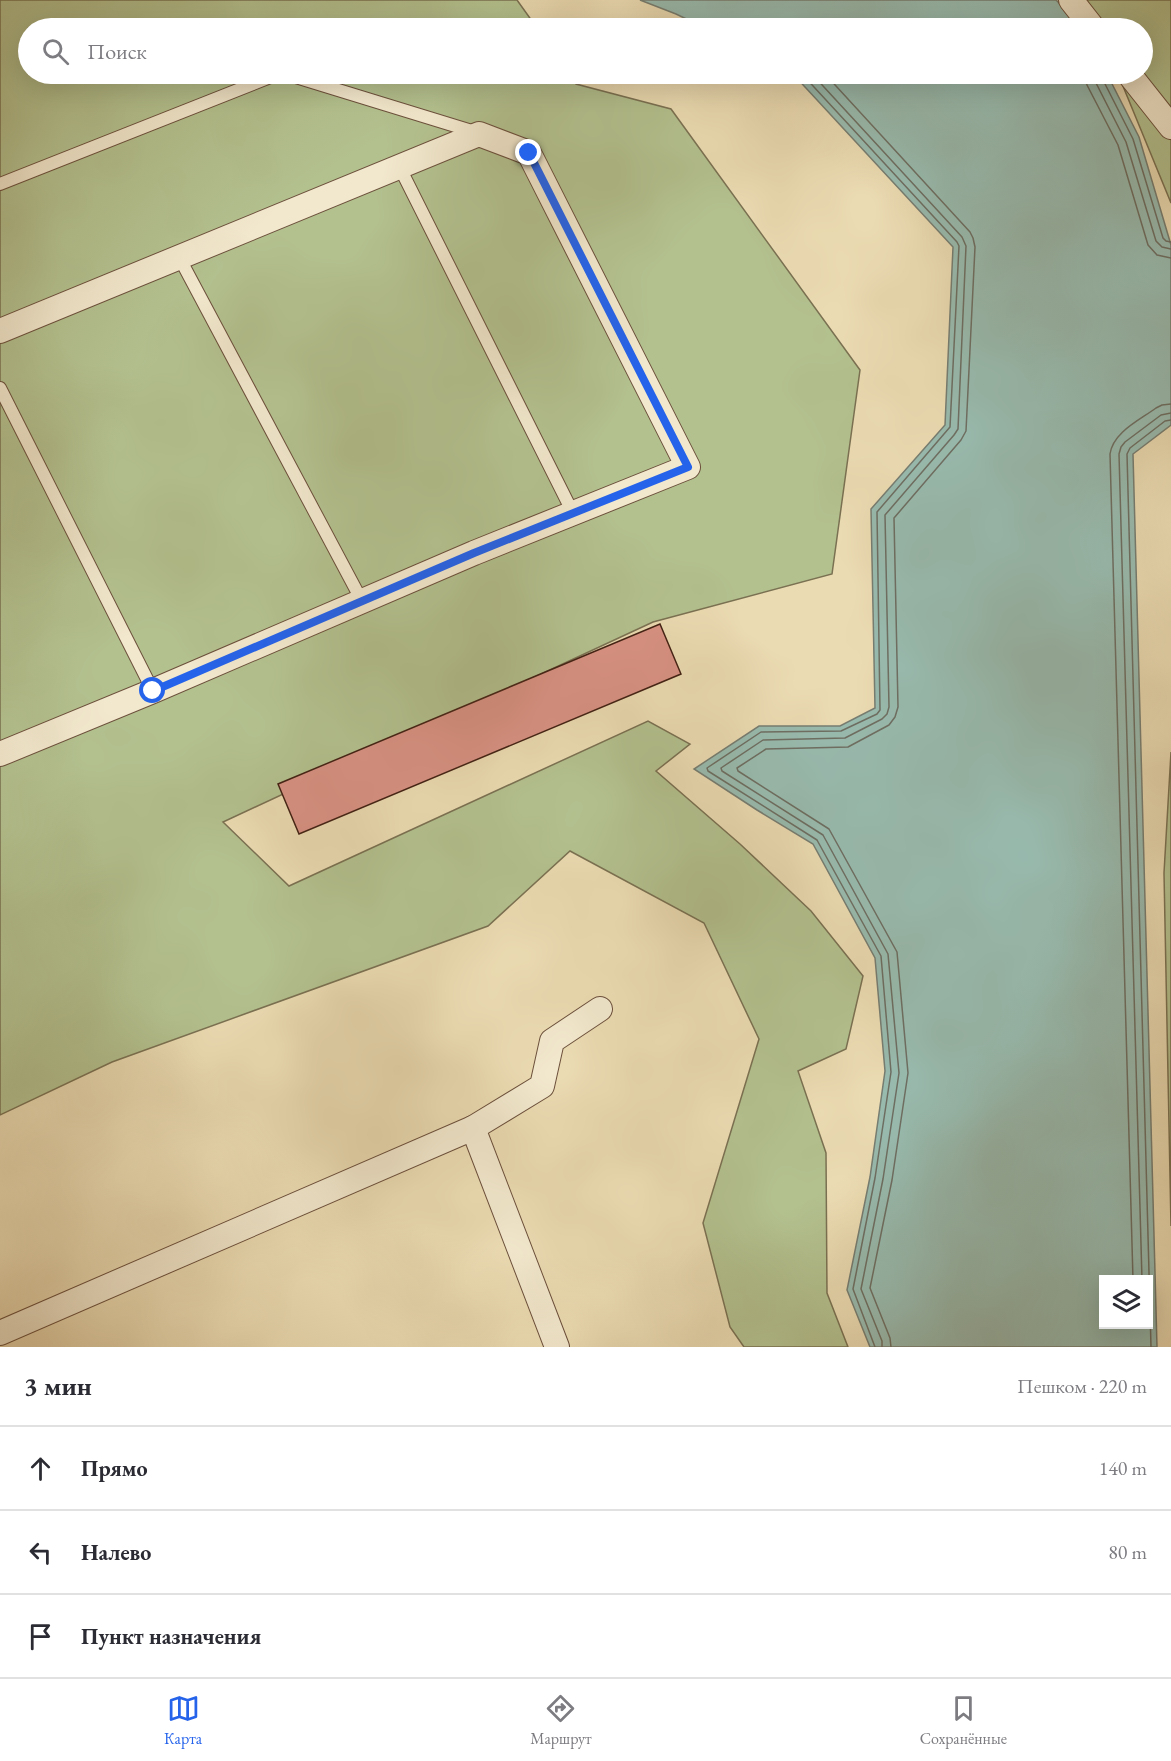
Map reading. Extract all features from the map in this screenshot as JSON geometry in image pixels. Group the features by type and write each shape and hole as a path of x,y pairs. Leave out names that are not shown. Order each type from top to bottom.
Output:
{"street":[{"path":"1071,0 1085,18"},
{"path":"1137,84 1171,127"},
{"path":"0,331 479,134 529,153 688,467 362,601 0,754"},
{"path":"0,1333 473,1128 542,1086 552,1041 600,1009"},
{"path":"473,1128 557,1347"}],"lane":[{"path":"0,184 253,84"},
{"path":"318,84 479,134"},
{"path":"399,166 573,513"},
{"path":"179,257 362,601"},
{"path":"0,388 153,691"}],"green space":[{"path":"0,0 517,0 530,18 18,18 18,84 576,84 671,109 860,370 832,574 653,622 223,822 289,886 648,721 690,744 656,771 740,844 811,911 863,976 846,1049 798,1071 826,1153 827,1293 848,1347 744,1347 730,1327 703,1223 759,1039 704,923 570,851 488,926 112,1062 0,1115"},
{"path":"1060,0 1171,0 1171,203 1122,84 1153,84 1153,18 1077,18"},
{"path":"1171,752 1171,1226 1164,873"}],"water":[{"path":"640,0 1056,0 1074,18 684,18"},
{"path":"802,84 1112,84 1139,137 1171,245 1171,425 1133,454 1157,1347 870,1347 847,1290 870,1177 885,1071 875,958 813,844 694,769 759,726 840,726 875,708 871,509 945,425 953,247"}],"building":[{"path":"660,624 681,674 299,834 278,784"}],"route":[{"path":"153,691 474,553 688,467 529,153"}]}
